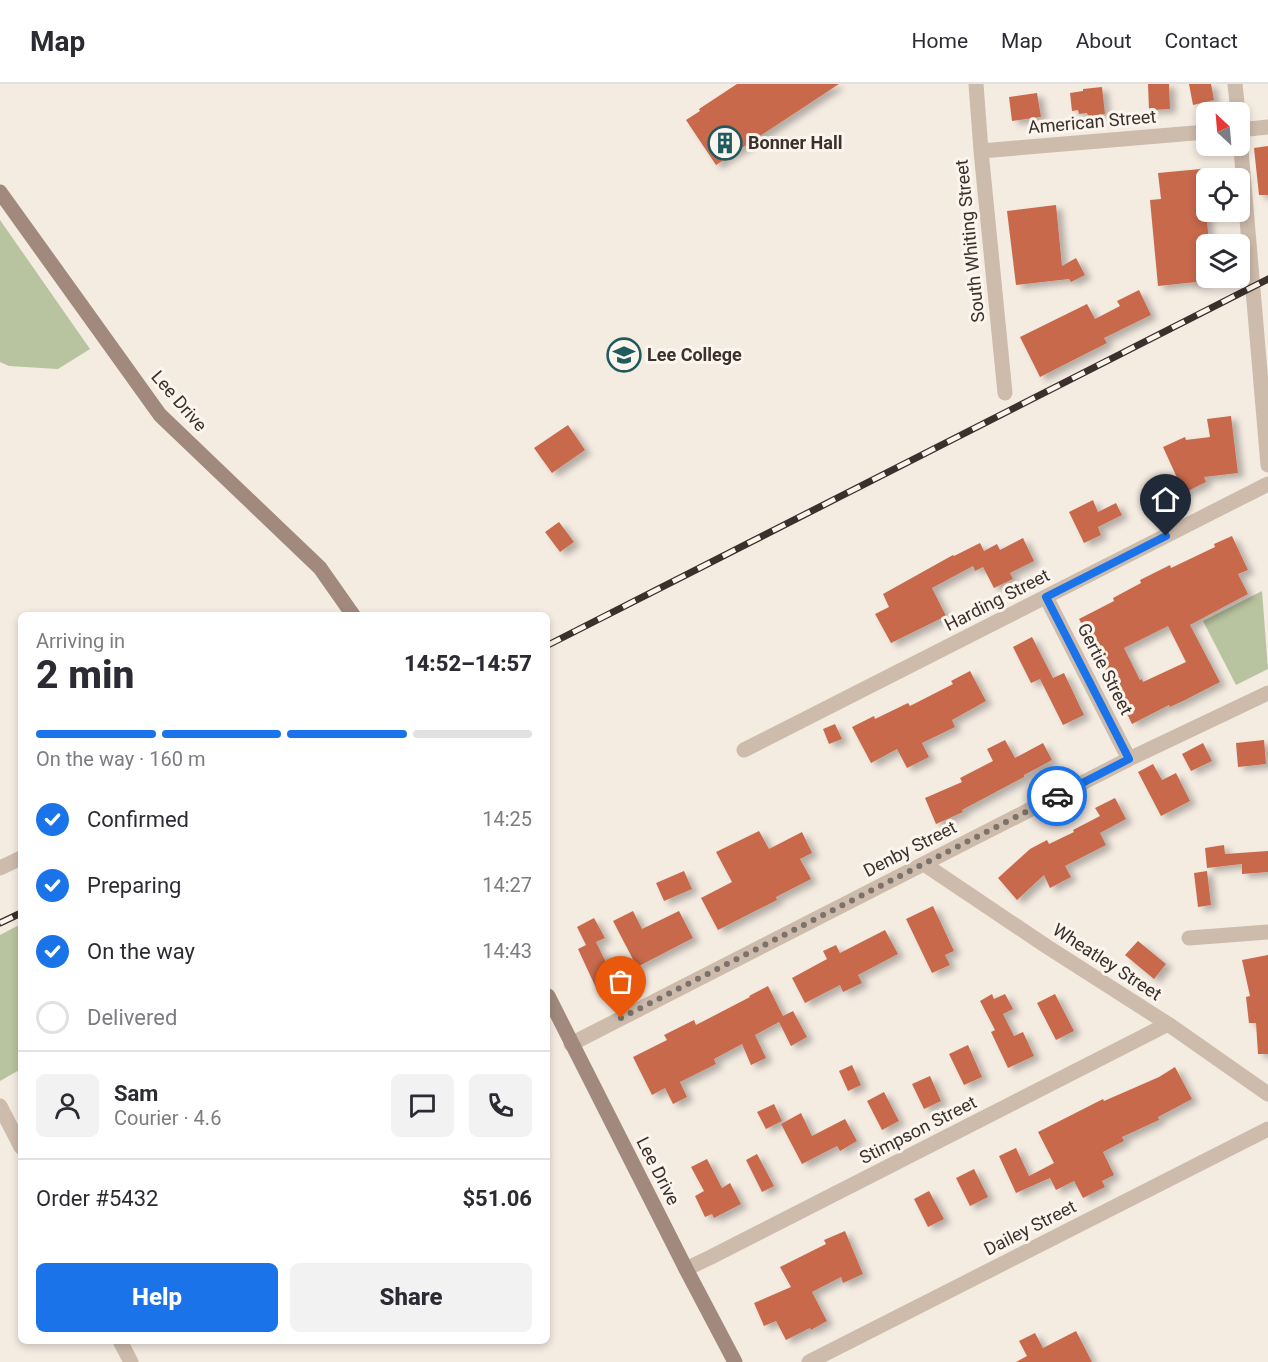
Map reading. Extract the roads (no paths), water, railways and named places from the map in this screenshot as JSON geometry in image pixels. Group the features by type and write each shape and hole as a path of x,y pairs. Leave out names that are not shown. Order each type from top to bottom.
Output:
{"main road":[{"name":"Lee Drive","path":"0,192 160,415 320,568 351,612"},
{"name":"Lee Drive","path":"550,1000 735,1362"}],"street":[{"name":"South Whiting Street","path":"975,84 1005,393"},
{"path":"1235,84 1237,102"},
{"path":"1250,128 1268,127"},
{"name":"American Street","path":"981,151 1196,133"},
{"path":"1241,156 1268,465"},
{"name":"Harding Street","path":"744,750 1268,484"},
{"name":"Gertie Street","path":"1046,597 1129,759"},
{"name":"Denby Street","path":"572,1044 1129,759 1268,693"},
{"path":"0,868 18,859"},
{"name":"Wheatley Street","path":"924,864 1168,1024 1268,1094"},
{"path":"1189,938 1268,932"},
{"name":"Stimpson Street","path":"686,1269 1168,1024"},
{"path":"0,1106 18,1142"},
{"name":"Dailey Street","path":"809,1362 1268,1129"},
{"path":"122,1344 131,1362"}],"railway":[{"path":"550,644 1268,279"},
{"path":"0,923 18,914"}],"place":[{"name":"Bonner Hall","path":"725,143"},
{"name":"Lee College","path":"624,355"}]}
